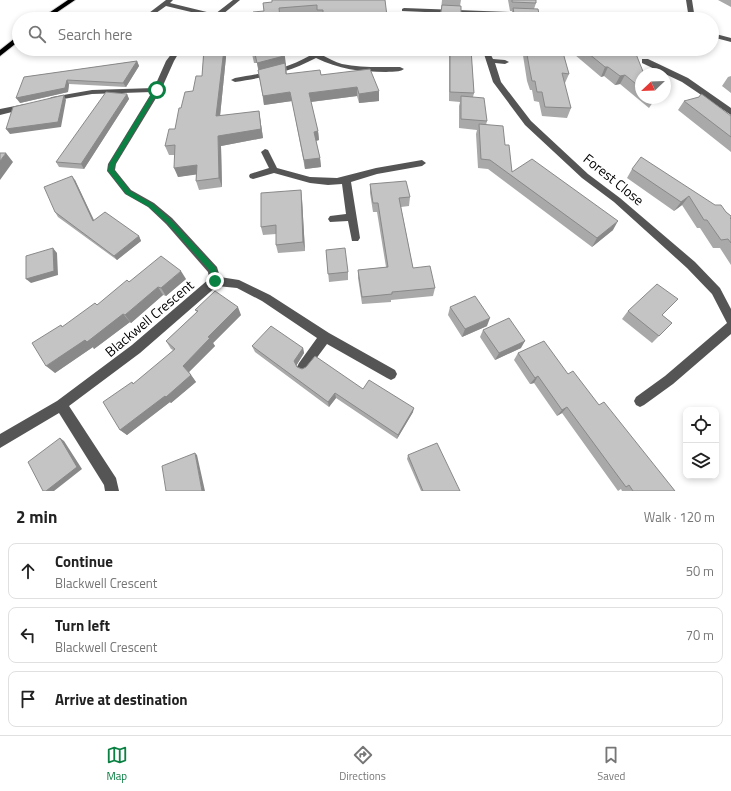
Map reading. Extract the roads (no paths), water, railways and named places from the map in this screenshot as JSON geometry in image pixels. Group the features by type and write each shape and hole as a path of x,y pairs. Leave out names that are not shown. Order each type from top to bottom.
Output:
{"main road":[{"path":"54,12 72,0"},
{"path":"0,54 12,44"}],"street":[{"path":"222,12 237,0"},
{"path":"689,0 692,12"},
{"path":"154,12 167,2 196,12"},
{"path":"404,10 456,12"},
{"path":"719,37 731,40"},
{"path":"0,112 61,97 92,92 157,90 173,56"},
{"path":"235,80 273,74 294,67 315,56 328,63 351,68 400,69"},
{"name":"Forest Close","path":"506,62 490,58 497,82 528,123 585,176 617,200 691,265 716,291 731,320"},
{"path":"645,61 685,80 731,112"},
{"name":"Blackwell Crescent","path":"0,441 61,405 136,349 215,281 214,270 169,222 151,205 128,192 111,171 112,164 157,90"},
{"path":"265,152 274,170"},
{"path":"253,176 274,170 305,180 329,182 346,180 377,171 422,163"},
{"path":"346,180 354,238"},
{"path":"333,219 351,217"},
{"path":"215,281 239,284 266,298 325,337 391,374"},
{"path":"640,401 669,380 731,327"},
{"path":"303,367 325,337"},
{"path":"61,405 112,483 112,491"}]}
